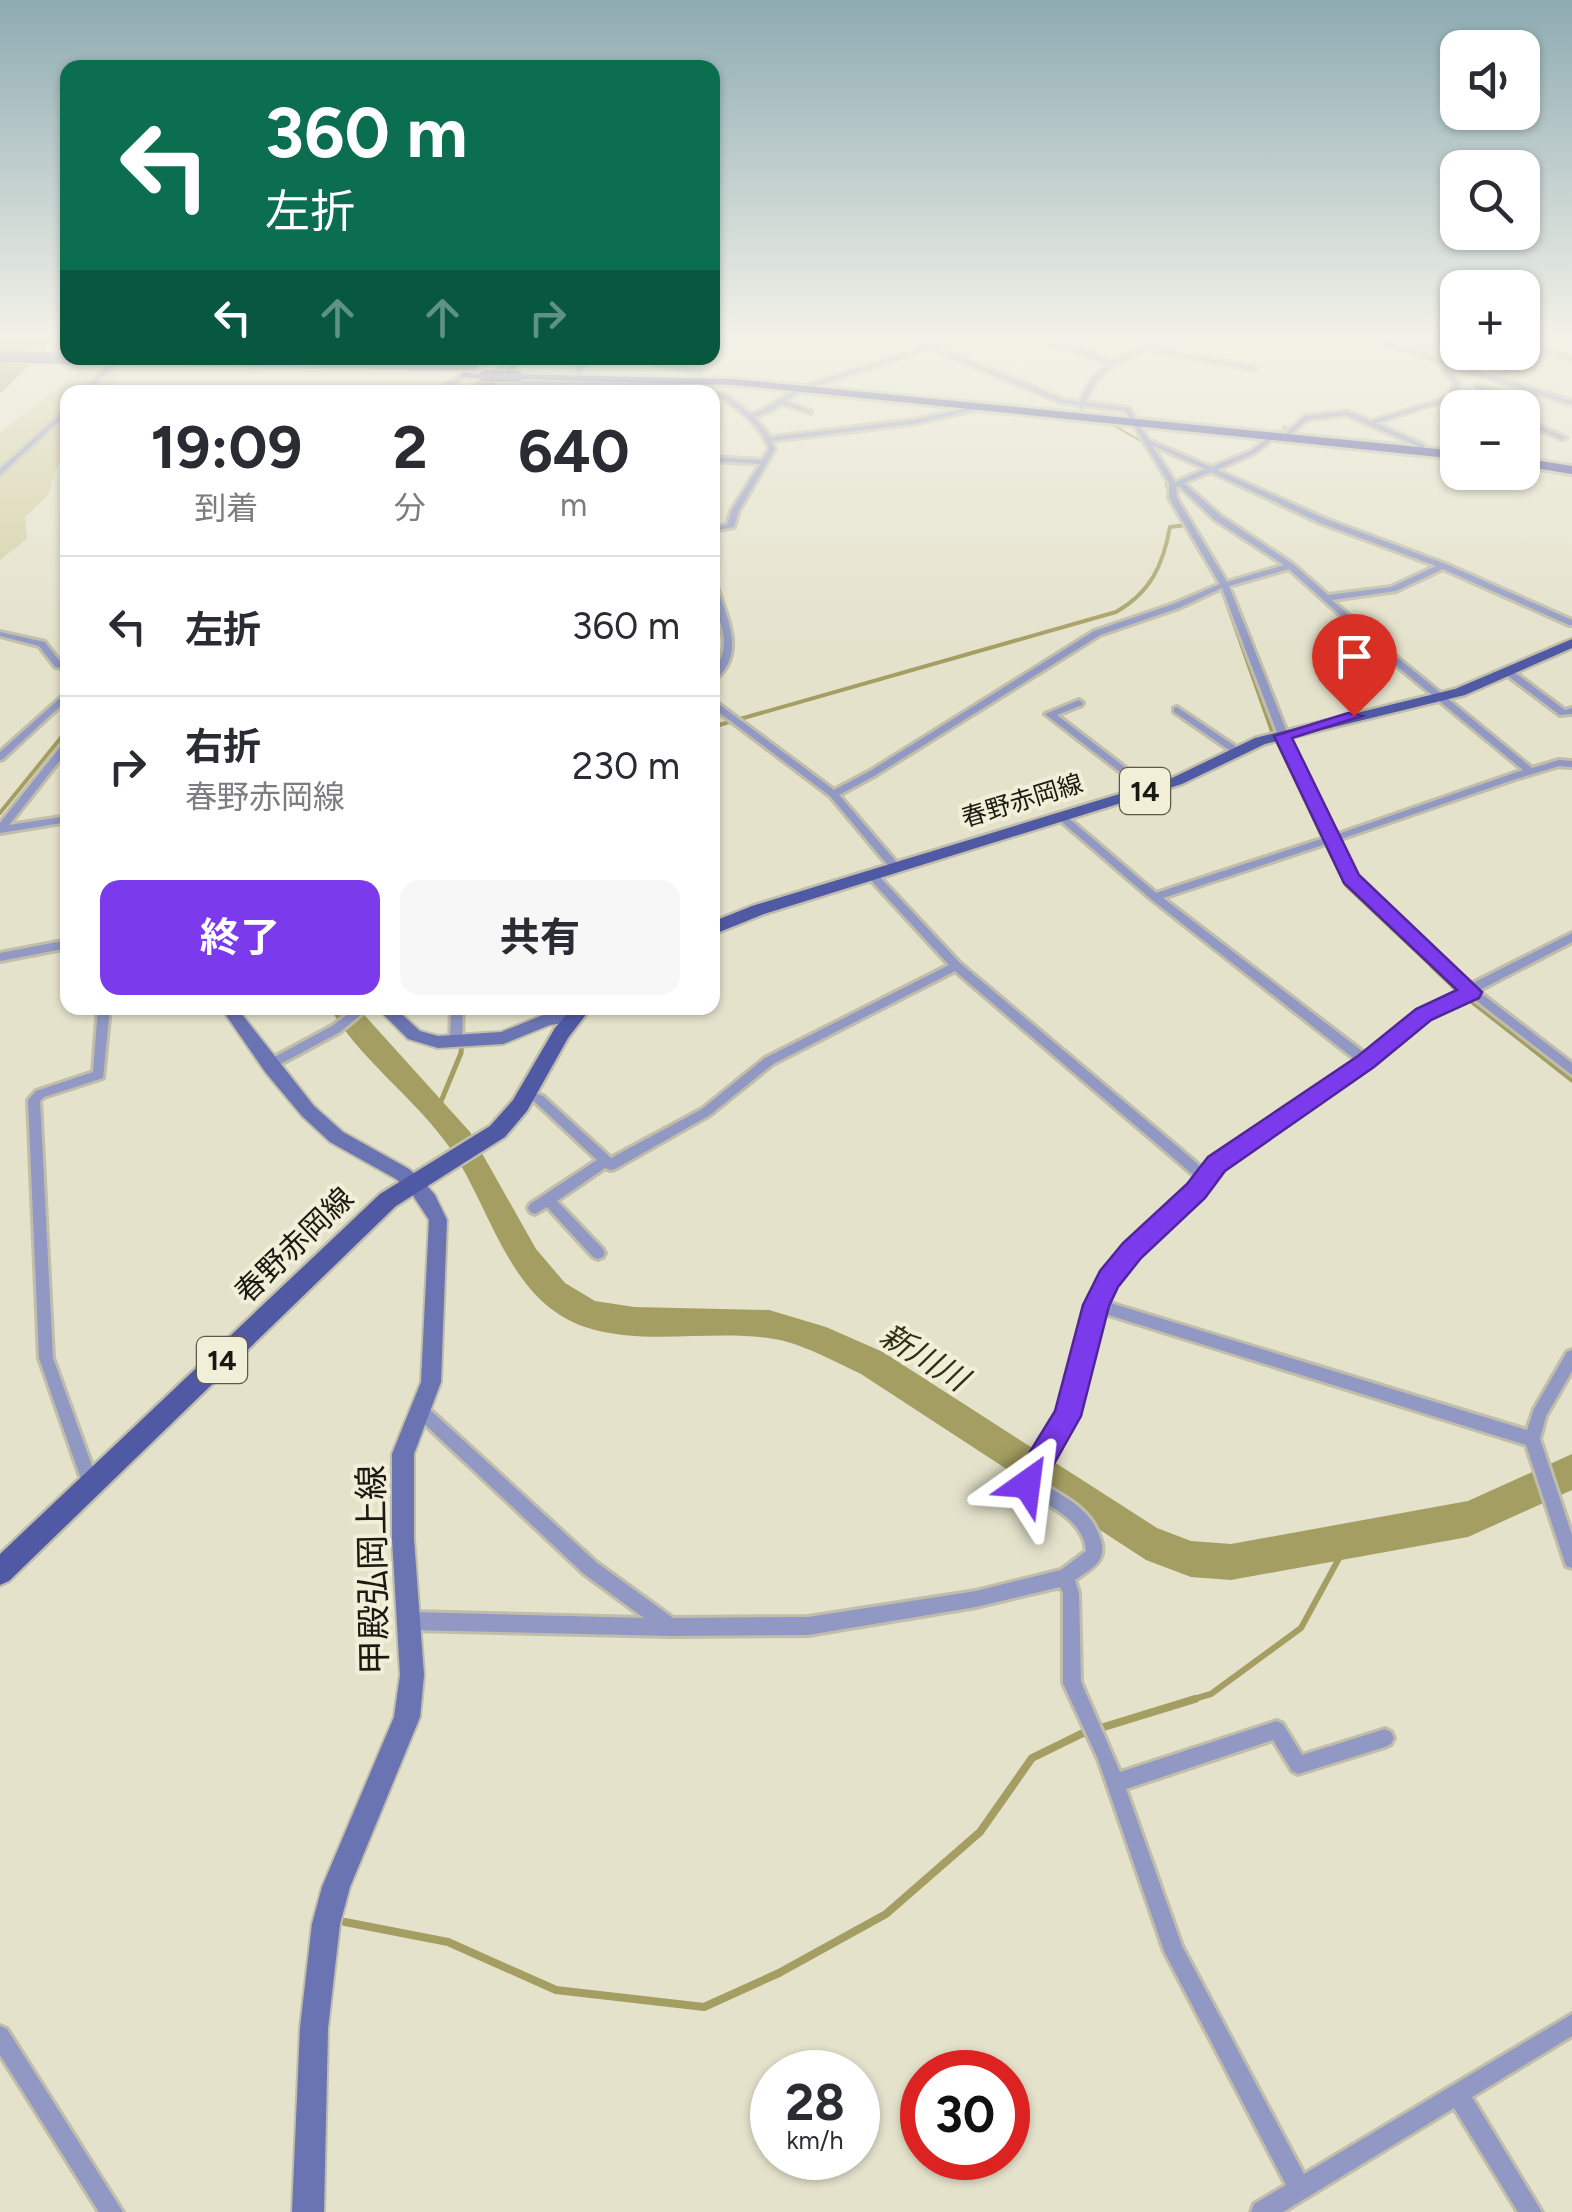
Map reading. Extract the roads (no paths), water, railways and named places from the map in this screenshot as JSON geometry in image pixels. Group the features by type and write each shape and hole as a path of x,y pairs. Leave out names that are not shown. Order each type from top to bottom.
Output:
{"highway":[{"path":"1312,441 1440,451"},
{"path":"1382,441 1440,449"},
{"path":"1540,463 1572,467"}],"main road":[{"name":"春野赤岡線","path":"720,926 758,910 1178,781 1235,750 1484,684 1572,643"},
{"name":"甲殿弘岡上線","path":"235,1015 304,1108 326,1129 362,1152 386,1160 412,1181 430,1199 438,1220 431,1382 403,1454 402,1538 412,1676 407,1718 336,1887 320,1956 308,2212"},
{"path":"393,1015 414,1035 438,1042 503,1038 565,1015"},
{"name":"春野赤岡線","path":"0,1572 412,1181 474,1148 510,1120 575,1015"}],"street":[{"path":"0,473 34,441"},
{"path":"720,528 730,526 772,449 770,441"},
{"path":"1149,441 1323,520 1572,622"},
{"path":"1149,441 1176,485 1290,566 1530,771"},
{"path":"1176,485 1253,452 1265,441"},
{"path":"1411,441 1422,446"},
{"path":"720,459 762,462"},
{"path":"1176,485 1173,498 1224,585 1282,736 1351,878 1472,992 1572,1070"},
{"path":"833,794 1097,633 1224,585 1290,566"},
{"path":"1326,598 1392,589 1442,566"},
{"path":"720,611 731,647 725,670 720,674"},
{"path":"0,634 42,644 60,665"},
{"path":"1507,671 1564,713 1572,711"},
{"path":"0,757 60,701"},
{"path":"1079,703 1050,714 1149,790"},
{"path":"720,708 833,794 895,868"},
{"path":"1178,710 1235,750"},
{"path":"0,830 60,753"},
{"path":"1155,897 1466,789 1572,764"},
{"path":"1062,816 1155,897 1366,1062"},
{"path":"0,830 60,820"},
{"path":"872,875 956,966 1204,1177"},
{"path":"411,1621 670,1628 808,1626 976,1599 1065,1578 1094,1555 1092,1532 1085,1520 1027,1484 1068,1416 1096,1305 1109,1279 1132,1251 1196,1191 1216,1164 1366,1062 1424,1014 1572,937"},
{"path":"0,957 60,946"},
{"path":"527,1095 538,1099 610,1165 706,1112 769,1061 956,966"},
{"path":"92,1486 46,1358 34,1100 40,1094 99,1076 103,1015"},
{"path":"271,1064 355,1015"},
{"path":"458,1015 462,1040"},
{"path":"598,1252 542,1204 606,1161"},
{"path":"1096,1305 1532,1439"},
{"path":"1572,1358 1540,1414 1532,1439 1572,1560"},
{"path":"422,1412 590,1568 670,1628"},
{"path":"1065,1578 1070,1593 1072,1683 1106,1758 1174,1951 1299,2188"},
{"path":"1115,1783 1276,1730 1298,1765 1385,1738"},
{"path":"1262,2212 1572,2024"},
{"path":"0,2036 112,2212"},
{"path":"1458,2094 1531,2212"}],"waterway":[{"path":"1141,441 1146,444"},
{"path":"1165,475 1167,488"},
{"path":"720,725 1116,612 1138,596 1154,576 1170,527 1186,525"},
{"path":"1212,570 1219,584"},
{"path":"1223,592 1273,734"},
{"path":"0,813 60,739"},
{"path":"1278,743 1323,838"},
{"path":"1327,846 1346,885 1435,969"},
{"path":"1432,966 1456,989"},
{"path":"1470,1000 1572,1080"},
{"name":"新川川","path":"349,1015 460,1140 525,1258 554,1293 589,1314 634,1321 769,1324 815,1337 872,1363 1146,1542 1191,1559 1231,1562 1468,1519 1528,1495 1572,1471"},
{"path":"437,1111 461,1053 462,1040"},
{"path":"1187,1701 1211,1694 1301,1628 1349,1540"},
{"path":"345,1922 448,1942 556,1990 704,2007 779,1973 886,1914 980,1832 1032,1758 1081,1734 1195,1699"}]}
